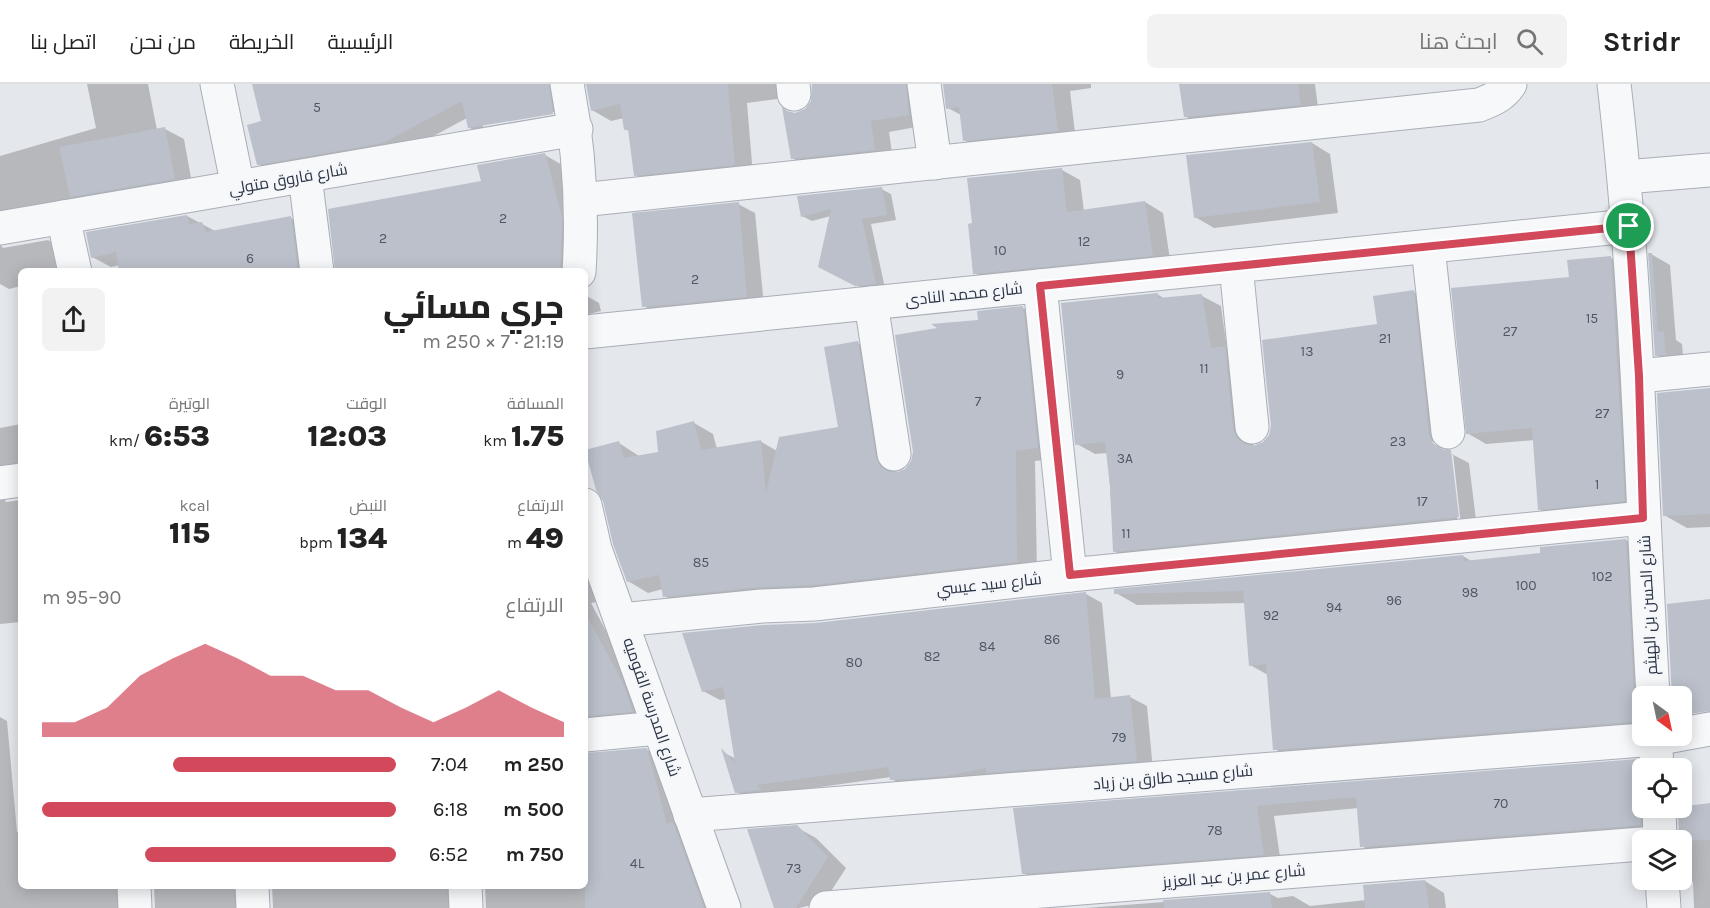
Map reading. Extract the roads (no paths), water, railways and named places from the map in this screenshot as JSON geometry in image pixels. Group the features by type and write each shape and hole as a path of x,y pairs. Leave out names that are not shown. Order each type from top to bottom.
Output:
{"street":[{"path":"217,84 238,187"},
{"path":"567,84 576,129 582,233 579,268"},
{"path":"924,84 935,163"},
{"path":"580,200 1479,105 1504,93 1510,84"},
{"name":"شارع الحسن بن الهيثم","path":"1614,84 1625,177 1639,376 1643,518 1652,686"},
{"name":"شارع فاروق متولي","path":"0,228 576,129"},
{"path":"1625,177 1710,170"},
{"path":"305,176 316,268"},
{"path":"63,217 74,268"},
{"name":"شارع محمد النادى","path":"588,332 1629,226"},
{"path":"1428,247 1448,432"},
{"path":"1236,266 1252,427"},
{"path":"1040,286 1070,575"},
{"path":"871,303 894,454"},
{"path":"1639,376 1710,369"},
{"path":"0,483 18,480"},
{"name":"شارع المدرسة القوميه","path":"588,518 595,549 724,908"},
{"name":"شارع سيد عيسي","path":"621,620 762,606 814,604 1070,575 1643,518"},
{"path":"588,735 658,728"},
{"name":"شارع مسجد طارق بن زياد","path":"1692,734 1710,729"},
{"name":"شارع مسجد طارق بن زياد","path":"690,815 1632,744"},
{"name":"شارع عمر بن عبد العزيز","path":"826,908 1632,845"},
{"path":"134,889 135,908"},
{"path":"252,889 253,908"},
{"path":"465,889 466,908"},
{"path":"1663,890 1664,908"}]}
